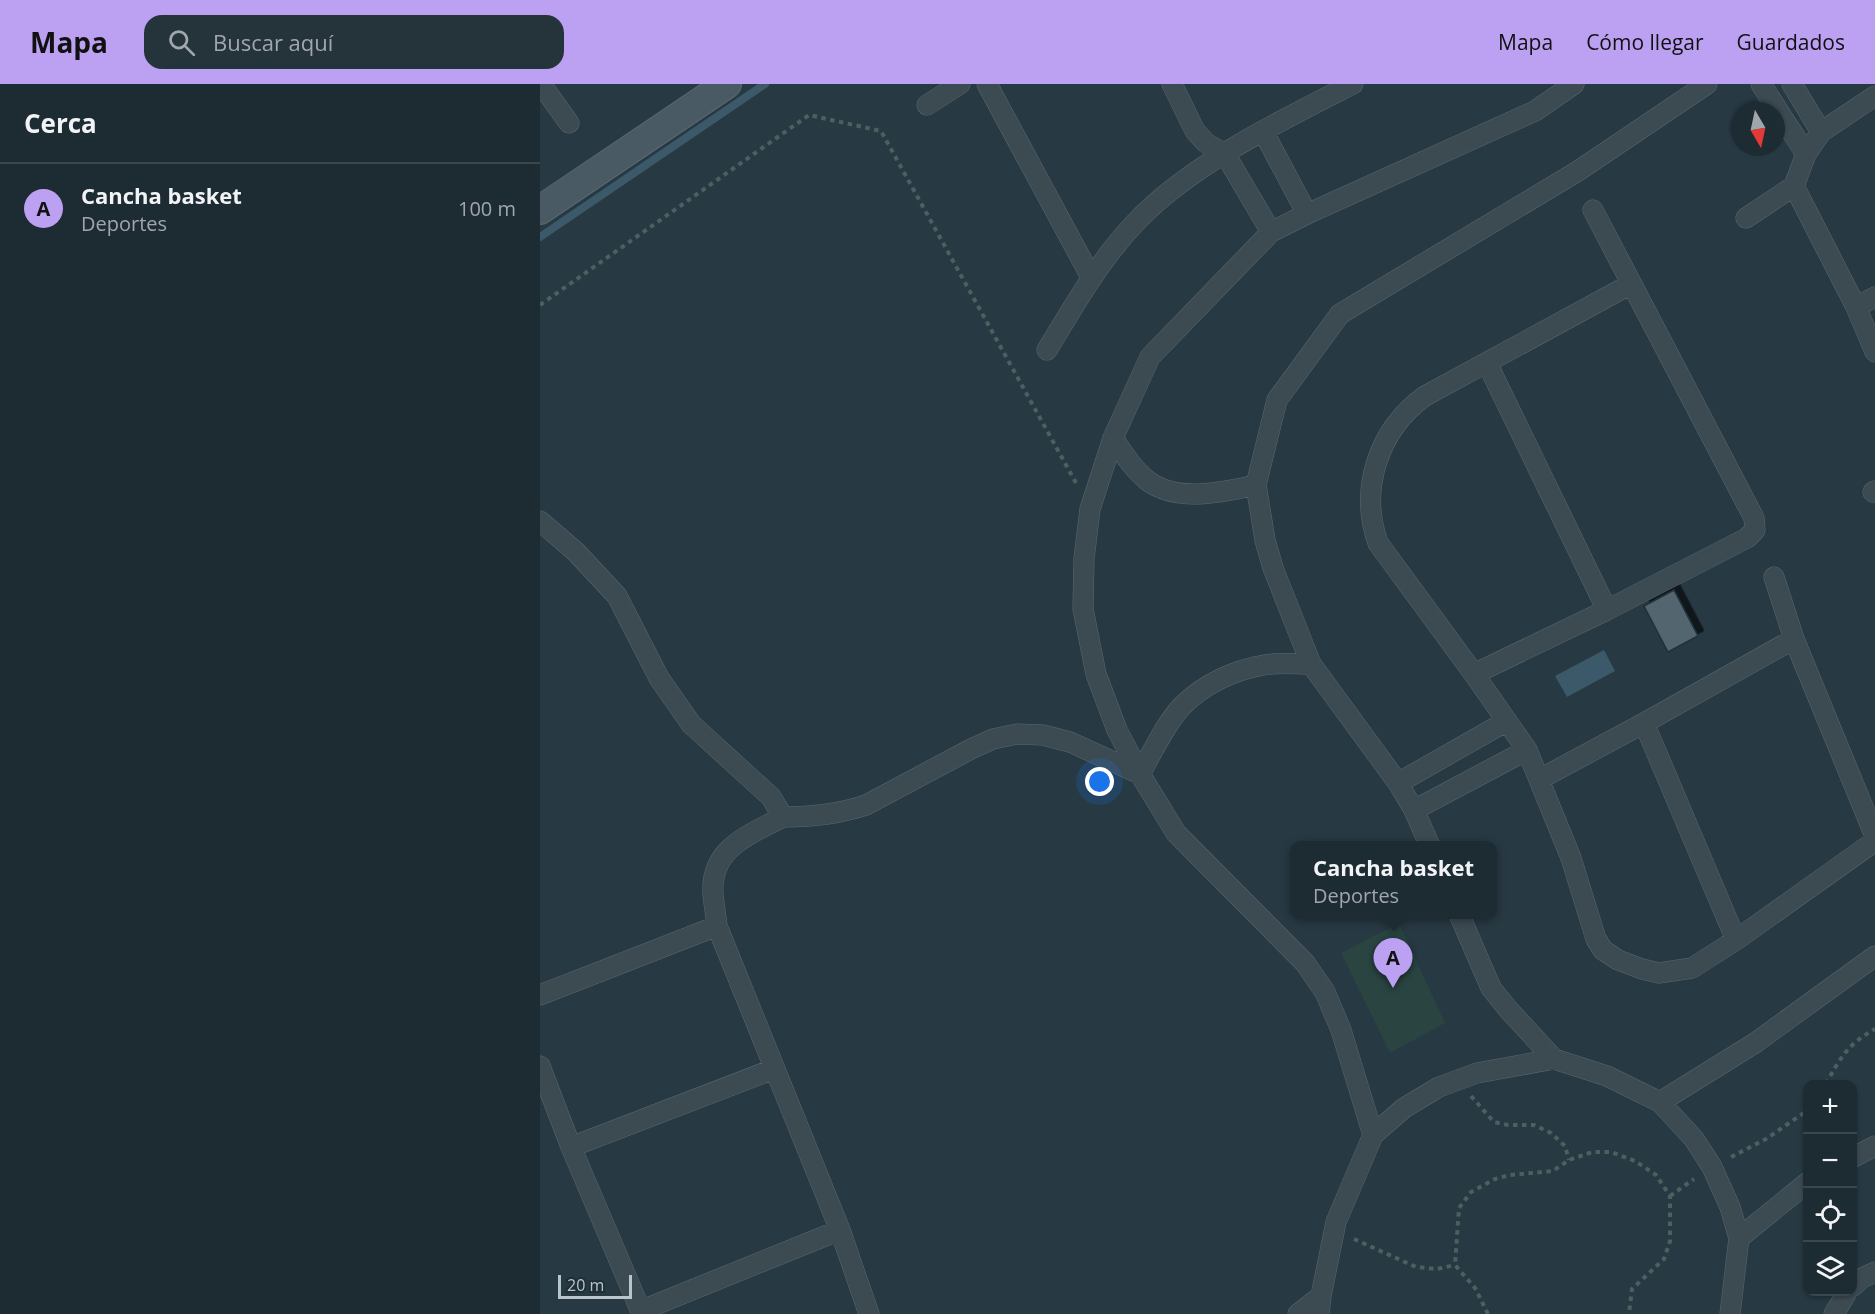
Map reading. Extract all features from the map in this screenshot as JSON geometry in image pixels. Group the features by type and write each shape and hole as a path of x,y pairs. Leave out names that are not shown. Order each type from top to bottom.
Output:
{"main road":[{"path":"540,210 727,84"}],"street":[{"path":"541,84 569,123"},
{"path":"927,105 960,84"},
{"path":"987,84 1091,277"},
{"path":"1172,84 1195,130 1206,143 1225,154 1270,232"},
{"path":"1373,1135 1341,1030 1325,992 1305,963 1176,832 1140,774 1117,730 1096,674 1083,609 1084,559 1090,509 1113,438 1149,357 1270,232 1535,111 1574,84"},
{"path":"1428,841 1414,810 1398,783 1311,664 1273,568 1265,540 1256,485 1277,400 1340,314 1578,171 1707,84"},
{"path":"1761,84 1806,154"},
{"path":"1792,84 1821,132"},
{"path":"1047,350 1091,277 1135,223 1167,193 1263,131 1346,86"},
{"path":"1746,218 1794,186 1806,154 1821,132 1875,96"},
{"path":"1263,131 1307,214"},
{"path":"1794,186 1856,307 1875,352"},
{"path":"1474,674 1607,610 1747,538 1755,530 1754,518 1593,210"},
{"path":"1631,284 1425,396 1411,406 1398,421 1379,454 1370,504 1371,525 1378,543 1527,750 1571,858 1596,939 1603,950 1618,960 1659,973 1692,968 1736,940 1875,841"},
{"path":"1856,307 1875,297"},
{"path":"1487,363 1607,610"},
{"path":"1113,438 1130,462 1148,480 1162,489 1179,493 1207,493 1256,485"},
{"path":"540,521 576,552 617,596 659,678 691,724 771,797 783,817"},
{"path":"1774,577 1794,639 1875,836"},
{"path":"1540,779 1794,639"},
{"path":"1140,774 1181,708 1203,689 1223,677 1265,665 1311,664"},
{"path":"1398,783 1507,721"},
{"path":"1644,723 1736,940"},
{"path":"869,1314 840,1230 717,926 713,892 715,871 725,852 743,838 783,817 830,814 866,805 993,739 1017,734 1043,735 1070,742 1140,774"},
{"path":"1414,810 1527,750"},
{"path":"1461,919 1491,988 1554,1059"},
{"path":"540,994 717,926"},
{"path":"1660,1102 1755,1043 1875,956"},
{"path":"1298,1314 1320,1305 1334,1231 1354,1176 1373,1135 1404,1108 1439,1087 1477,1073 1554,1059 1607,1076 1660,1102 1694,1139 1712,1167 1730,1207 1739,1238 1730,1314"},
{"path":"540,1066 571,1147 641,1312 840,1230"},
{"path":"571,1147 774,1069"},
{"path":"1857,1155 1875,1146"},
{"path":"1739,1238 1803,1186"},
{"path":"1857,1282 1875,1272"},
{"path":"1834,1314 1845,1296"}],"path":[{"path":"540,305 808,115 881,131 1090,509"},
{"path":"1828,1080 1838,1061 1852,1043 1875,1029"},
{"path":"1459,1079 1476,1103 1494,1122 1508,1125 1534,1125 1551,1133 1565,1146 1569,1161"},
{"path":"1670,1196 1712,1167 1766,1139 1803,1113"},
{"path":"1488,1314 1475,1288 1455,1265 1460,1208 1471,1192 1495,1179 1510,1175 1553,1171 1569,1161 1592,1152 1611,1152 1635,1161 1656,1175 1670,1196 1670,1241 1664,1259 1632,1289 1629,1314"},
{"path":"1334,1231 1416,1267 1437,1269 1455,1265"}],"green space":[{"path":"1399,923 1445,1023 1390,1053 1341,953"}],"water":[{"path":"1604,650 1615,671 1567,697 1555,676"}],"building":[{"path":"1674,590 1698,636 1668,652 1644,606"}],"waterway":[{"path":"540,237 765,84"}],"place":[{"name":"Cancha basket","path":"1393,988"}]}
